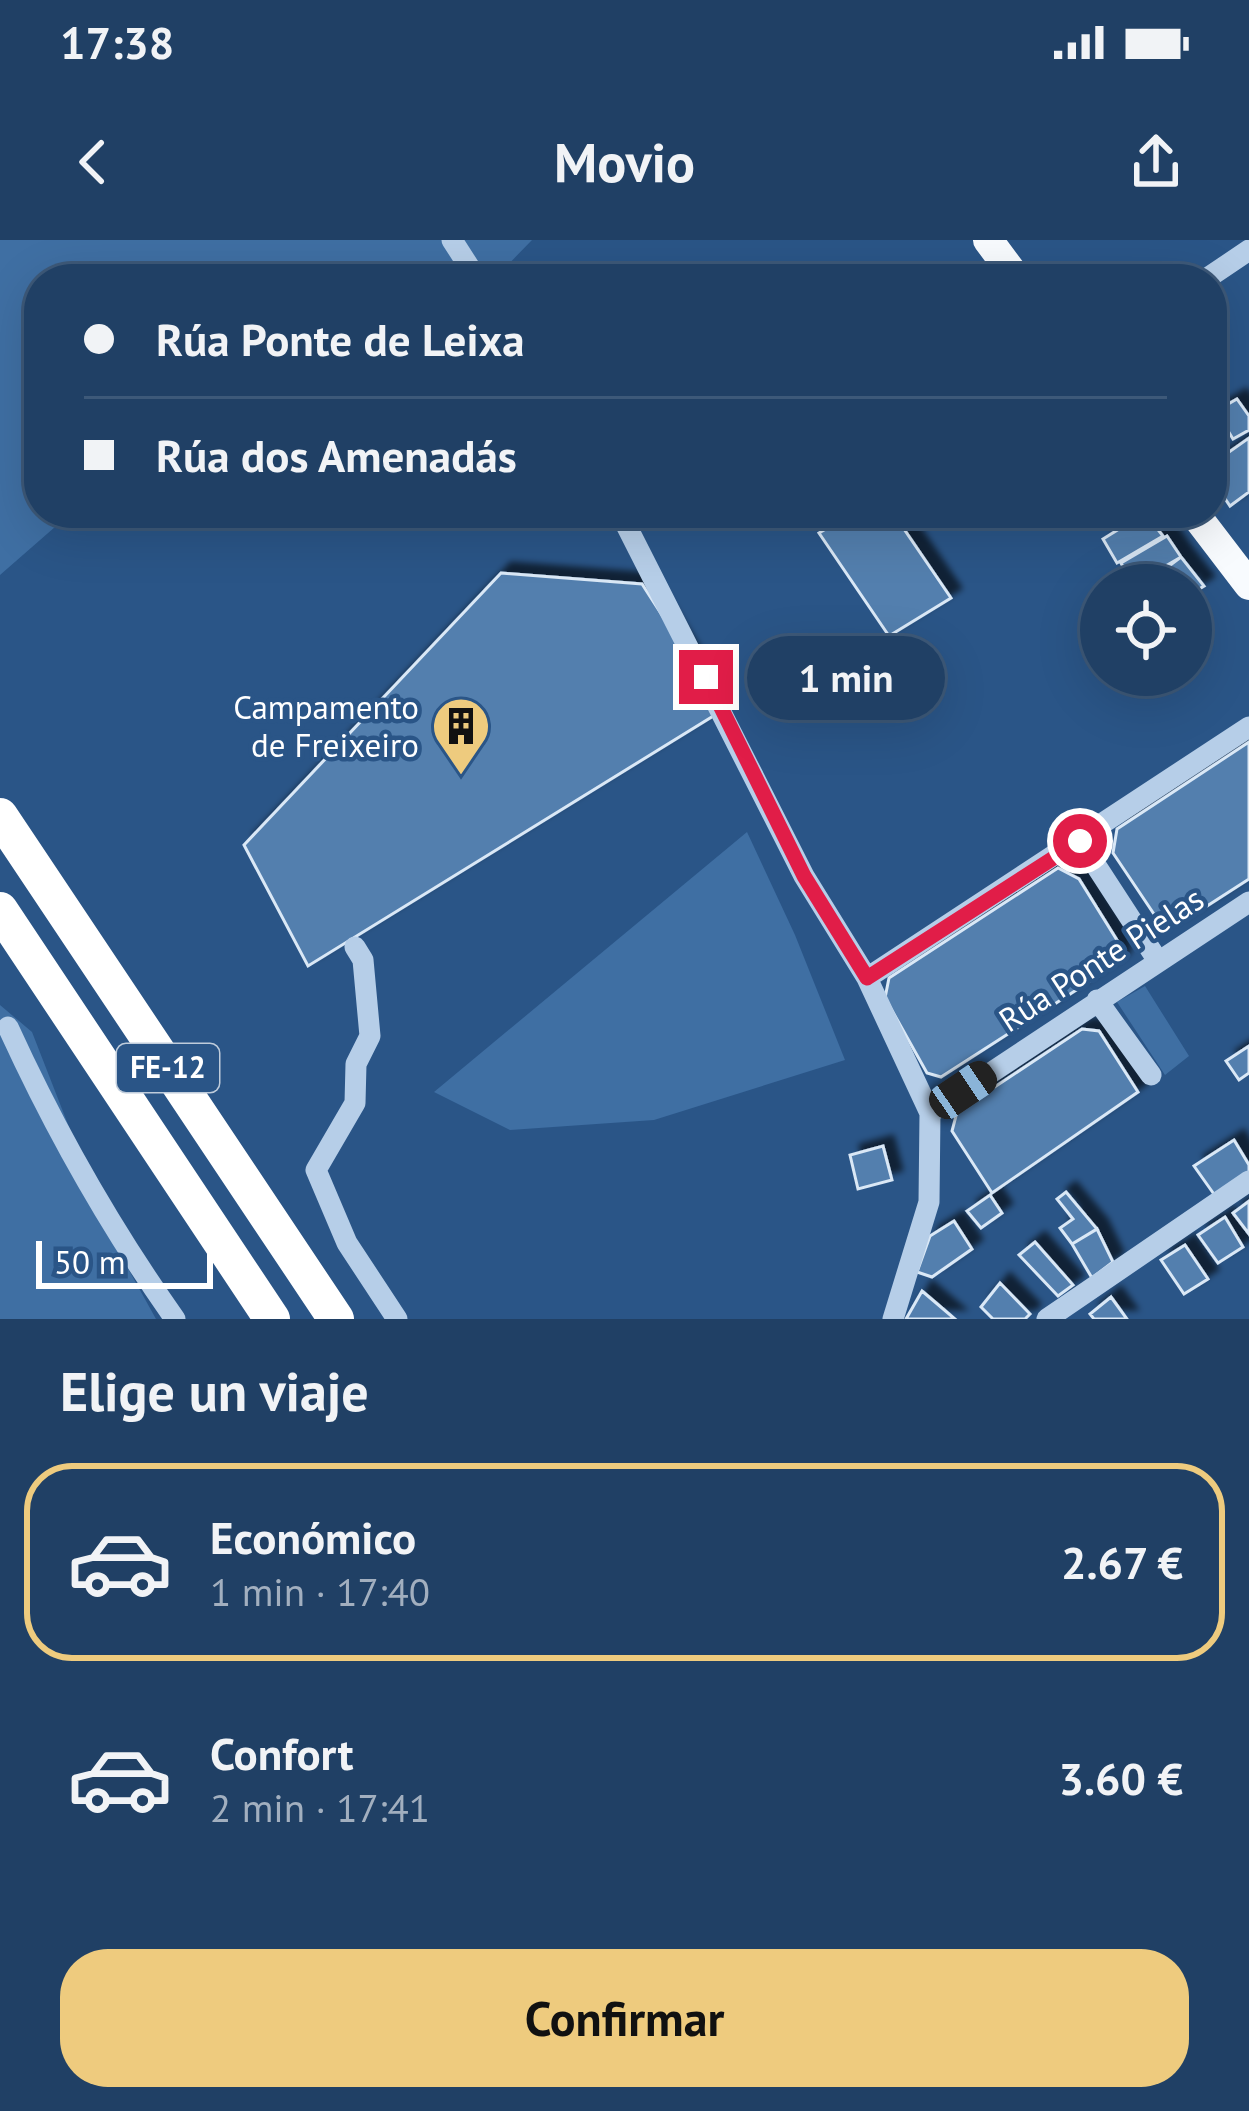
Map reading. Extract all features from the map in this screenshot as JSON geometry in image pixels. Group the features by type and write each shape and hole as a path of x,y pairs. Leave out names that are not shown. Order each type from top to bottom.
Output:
{"highway":[{"path":"0,799 46,885"},
{"name":"FE-12","path":"0,816 336,1319"},
{"name":"FE-12","path":"0,910 272,1319"},
{"path":"0,944 190,1196"}],"main road":[{"path":"1205,528 1249,585"}],"street":[{"path":"628,528 804,876 867,978 930,1113 929,1202 893,1319"},
{"path":"867,978 1249,727"},
{"path":"1080,841 1159,961"},
{"name":"Rúa Ponte Pielas","path":"930,1113 1249,902"},
{"path":"355,947 363,960 370,1036 356,1064 355,1102 316,1170 347,1243 397,1319"},
{"path":"1096,1000 1151,1075"},
{"path":"8,1028 53,1124 130,1255 176,1319"},
{"path":"1047,1319 1249,1181"}],"shaded area":[{"path":"0,240 532,240 509,264 24,264 24,528 54,528 0,575"},
{"path":"747,832 845,1060 654,1120 510,1130 434,1092"},
{"path":"1145,986 1189,1056 1165,1075 1117,1002"},
{"path":"0,1005 32,1032 115,1245 156,1319 0,1319"}],"building":[{"path":"1237,399 1249,416 1249,430 1233,439 1227,429 1227,405"},
{"path":"1249,438 1249,492 1230,506 1227,502 1227,453"},
{"path":"828,528 903,528 951,598 889,636 819,533"},
{"path":"1121,528 1157,528 1163,536 1117,563 1103,539"},
{"path":"1167,536 1181,557 1169,564 1121,563"},
{"name":"Campamento de Freixeiro","path":"501,573 642,584 723,710 308,966 244,845"},
{"path":"1249,742 1249,879 1176,926 1162,926 1113,853 1117,829"},
{"path":"1058,868 1079,879 1120,945 1120,962 941,1077 927,1073 885,998 889,978"},
{"path":"1082,1029 1099,1031 1138,1092 992,1193 952,1131 957,1112"},
{"path":"1249,1046 1249,1073 1239,1080 1226,1061"},
{"path":"1234,1140 1249,1165 1249,1174 1216,1197 1194,1166"},
{"path":"883,1146 892,1180 858,1189 850,1155"},
{"path":"1066,1192 1097,1229 1072,1244 1060,1228 1073,1219 1057,1199"},
{"path":"990,1195 1002,1213 981,1228 967,1211"},
{"path":"1249,1201 1249,1234 1233,1213"},
{"path":"1225,1217 1243,1247 1218,1263 1198,1235"},
{"path":"954,1221 972,1249 932,1277 917,1272 930,1236"},
{"path":"1097,1229 1113,1262 1092,1278 1072,1244"},
{"path":"1035,1242 1073,1285 1058,1296 1019,1255"},
{"path":"1185,1245 1208,1279 1184,1294 1161,1260"},
{"path":"1000,1283 1030,1314 1025,1319 993,1319 981,1307"},
{"path":"922,1291 955,1319 906,1319"},
{"path":"1111,1297 1127,1319 1094,1319 1090,1314"}],"place":[{"name":"Campamento de Freixeiro","path":"461,777"}],"route":[{"path":"706,677 804,876 867,978 1080,841"}]}
